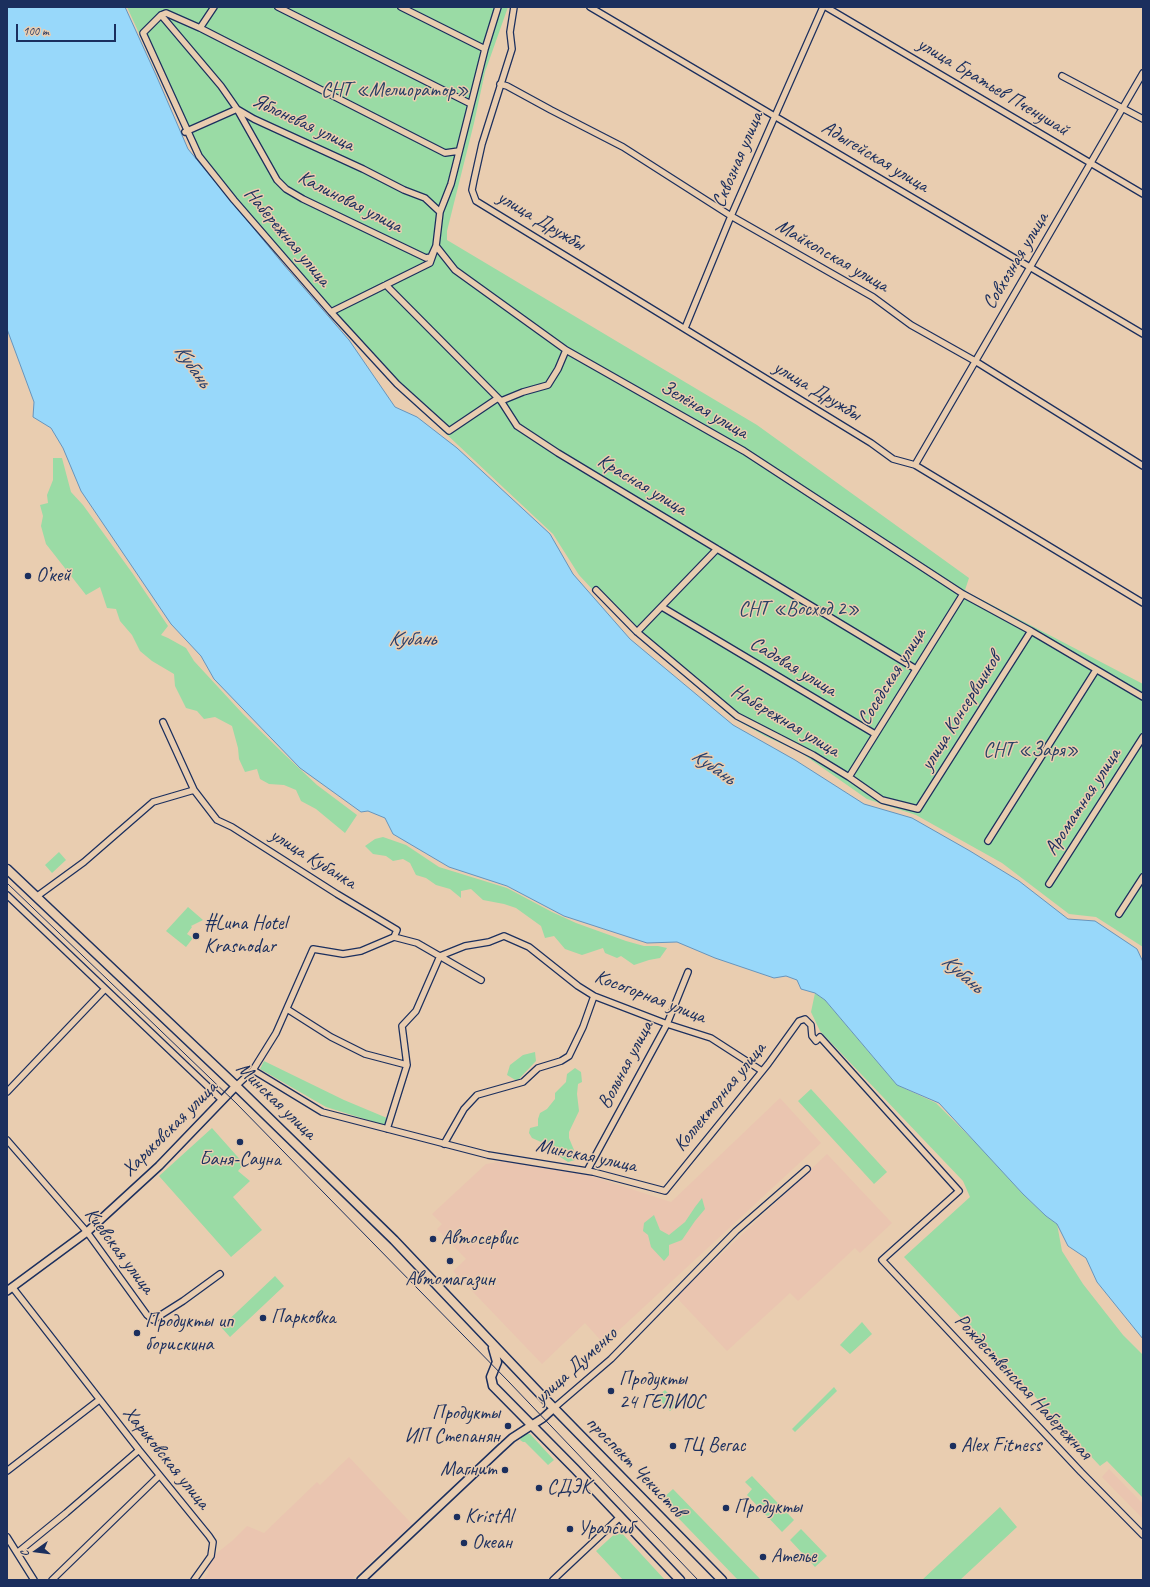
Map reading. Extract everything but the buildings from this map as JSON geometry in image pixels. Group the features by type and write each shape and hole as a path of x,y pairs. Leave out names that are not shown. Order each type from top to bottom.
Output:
{"main road":[{"name":"Минская улица","path":"7,869 236,1086 394,1240 486,1337"},
{"path":"486,1337 497,1358 492,1377 493,1386 532,1424 680,1580"},
{"name":"проспект Чекистов","path":"486,1337 722,1580"},
{"name":"проспект Чекистов","path":"495,1368 506,1366 524,1377"}],"street":[{"path":"200,28 214,7"},
{"path":"278,7 470,104"},
{"path":"401,7 485,49"},
{"path":"330,312 430,263 436,246 440,212 451,184 470,104 498,7"},
{"path":"500,84 512,49 510,32 514,7"},
{"name":"Адыгейская улица","path":"590,7 1143,334"},
{"name":"Сквозная улица","path":"685,328 774,116 825,7"},
{"name":"улица Братьев Пченушай","path":"825,7 1143,194"},
{"path":"236,109 221,86 161,15 166,13 200,28 445,153 459,151"},
{"name":"Набережная улица","path":"161,15 143,33 186,131 199,156 234,200 330,312 397,384 449,431 499,399"},
{"name":"Совхозная улица","path":"915,465 1143,73"},
{"path":"1062,76 1143,119"},
{"name":"улица Дружбы","path":"500,84 482,144 474,180 472,190 476,201 871,443 893,459 915,465 1143,603"},
{"name":"Майкопская улица","path":"500,84 507,86 623,147 731,216 873,297 911,325 975,361 1143,466"},
{"name":"Яблоневая улица","path":"186,131 236,109 260,122 363,169 404,190 425,198 440,212"},
{"name":"Калиновая улица","path":"236,109 277,180 286,189 303,199 426,258 431,257 436,246"},
{"name":"Зелёная улица","path":"436,246 455,270 566,350 744,451 963,594 1031,631 1143,697"},
{"name":"Красная улица","path":"386,285 499,399 517,426 558,453 916,669"},
{"path":"499,399 548,385 558,369 566,350"},
{"path":"637,632 716,549"},
{"name":"Набережная улица","path":"596,590 637,632 737,716 813,755 849,777 882,800 918,809"},
{"name":"Соседская улица","path":"849,777 963,594"},
{"name":"Садовая улица","path":"662,607 875,734"},
{"name":"улица Консервщиков","path":"918,809 1031,631"},
{"path":"988,841 1096,670"},
{"name":"улица Кубанка","path":"163,722 194,790 217,820 232,827 337,894 397,930 394,938"},
{"name":"Ароматная улица","path":"1049,884 1143,737"},
{"path":"36,897 84,862 153,802 194,790"},
{"path":"1118,914 1143,877"},
{"name":"Минская улица","path":"7,895 222,1100"},
{"name":"Косогорная улица","path":"440,956 465,946 489,942 504,936 529,947 578,986 594,996 667,1024 711,1038 762,1072"},
{"path":"394,938 417,943 481,980"},
{"name":"Харьковская улица","path":"194,1580 211,1556 213,1542 10,1290 87,1232 158,1166 252,1070 276,1033 312,949 343,954 361,951 394,938"},
{"path":"387,1129 407,1065 402,1026 416,1011 440,956"},
{"name":"Вольная улица","path":"587,1171 667,1024 688,972"},
{"path":"7,1092 105,988"},
{"path":"444,1144 464,1109 476,1095 523,1082 538,1068 561,1061 570,1056 583,1027 594,996"},
{"path":"287,1009 331,1037 365,1054 407,1065"},
{"name":"Коллекторная улица","path":"665,1191 762,1072 799,1021 805,1019 812,1030 812,1036 816,1041 820,1037 959,1192 882,1260"},
{"name":"Минская улица","path":"252,1070 322,1112 488,1155 587,1171 665,1191"},
{"name":"Киевская улица","path":"7,1140 87,1232 147,1316 153,1320 183,1301 220,1274"},
{"name":"улица Думенко","path":"361,1580 500,1448 532,1424 543,1418 611,1359 736,1231 807,1169"},
{"name":"Рождественская Набережная","path":"882,1260 1081,1472 1143,1534"},
{"path":"7,1471 99,1400"},
{"path":"17,1553 66,1514 139,1450"},
{"path":"52,1580 159,1476"},
{"path":"553,1580 620,1517"},
{"path":"7,1537 34,1580"}],"shaded area":[{"path":"780,1098 821,1143 604,1344 585,1323 542,1364 453,1271 466,1259 437,1229 442,1224 432,1214 486,1164 503,1161 582,1173 671,1202"},
{"path":"827,1154 892,1223 860,1253 855,1248 798,1301 790,1293 727,1351 676,1297"},
{"path":"349,1457 412,1524 351,1580 203,1580 209,1572 206,1568 218,1552 247,1526 264,1533 317,1482 320,1485"},
{"path":"1109,1469 1143,1504 1143,1519 1102,1477"}],"green space":[{"path":"127,7 508,7 485,72 447,231 447,240 757,425 969,578 965,590 969,593 1143,684 1143,947 1096,917 1069,914 1002,863 916,815 867,799 800,752 765,736 733,718 632,632 579,575 553,534 395,386 324,308 262,236 193,151"},
{"path":"53,458 62,458 71,492 83,505 133,574 168,626 161,635 186,648 194,661 243,714 317,785 357,815 345,833 316,809 301,801 296,790 284,785 269,784 260,779 257,769 245,772 239,759 238,748 232,726 215,717 204,719 197,711 186,708 175,686 174,674 152,661 140,651 132,635 120,621 116,609 107,608 100,587 86,595 46,544 41,526 43,516 40,505 48,503 47,495 53,480"},
{"path":"383,837 406,845 439,867 507,888 576,923 644,946 658,946 667,948 660,958 634,965 621,956 617,958 605,953 603,948 582,955 565,949 554,936 545,938 541,926 516,908 483,900 471,889 461,891 461,898 450,889 436,885 426,878 416,875 410,863 403,859 393,861 386,856 373,854 365,846 375,839"},
{"path":"59,852 66,860 52,873 45,865"},
{"path":"188,907 203,920 191,926 192,927 187,934 193,938 186,947 166,931"},
{"path":"815,993 825,1000 897,1085 936,1103 979,1146 1023,1194 1046,1216 1057,1224 1062,1251 1083,1284 1123,1335 1143,1355 1143,1498 1107,1461 1100,1466 904,1257 970,1197 963,1181 820,1031 811,1012"},
{"path":"535,1052 536,1061 517,1081 507,1075 510,1065 523,1055"},
{"path":"264,1061 344,1100 387,1118 384,1125 326,1107 260,1069"},
{"path":"575,1068 581,1072 582,1082 578,1084 577,1094 579,1111 569,1132 569,1138 574,1150 573,1153 575,1160 568,1162 557,1155 549,1153 543,1148 541,1142 532,1138 529,1133 530,1128 538,1126 540,1113 547,1109 555,1099 555,1093 566,1082 567,1074"},
{"path":"811,1089 887,1172 874,1184 798,1101"},
{"path":"212,1128 244,1164 238,1171 250,1181 233,1197 262,1230 231,1257 159,1176"},
{"path":"702,1198 705,1209 682,1240 669,1245 669,1255 664,1261 651,1247 648,1235 643,1231 644,1223 654,1215 660,1230 669,1235 685,1222"},
{"path":"275,1276 284,1286 230,1337 221,1327"},
{"path":"862,1322 872,1334 850,1354 840,1345"},
{"path":"834,1387 837,1391 795,1432 792,1429"},
{"path":"665,1390 678,1404 670,1411 657,1397"},
{"path":"530,1434 554,1460 548,1465 525,1442 520,1440 522,1436"},
{"path":"752,1476 794,1520 782,1532 747,1495 752,1489 745,1482"},
{"path":"673,1489 761,1580 738,1580 661,1500"},
{"path":"1000,1507 1017,1527 960,1580 922,1580"},
{"path":"801,1529 827,1556 815,1567 790,1540"},
{"path":"619,1530 665,1580 623,1580 596,1551"}],"water":[{"name":"Кубань","path":"7,7 125,7 188,149 284,265 349,340 395,407 417,417 457,448 550,534 573,574 630,639 733,725 795,760 864,804 912,818 970,851 1019,881 1068,919 1095,921 1137,949 1143,962 1143,1339 1097,1282 1086,1258 1068,1246 1057,1224 1046,1216 1023,1194 939,1103 897,1085 825,1000 815,993 801,989 797,980 786,976 774,978 715,958 677,942 647,943 564,916 507,886 449,867 393,834 385,818 368,811 361,812 300,768 214,679 201,656 171,624 81,491 63,448 51,428 33,417 34,402 7,329"}],"tram line":[{"path":"7,883 236,1103 509,1382 698,1580"}],"place":[{"name":"О’кей","path":"28,576"},
{"name":"#Luna Hotel Krasnodar","path":"196,936"},
{"name":"Баня-Сауна","path":"240,1142"},
{"name":"Автосервис","path":"433,1239"},
{"name":"Автомагазин","path":"450,1261"},
{"name":"Парковка","path":"263,1318"},
{"name":"Продукты ип борискина","path":"137,1333"},
{"name":"Продукты 24 ГЕЛИОС","path":"611,1391"},
{"name":"Продукты ИП Степанян","path":"508,1426"},
{"name":"ТЦ Вегас","path":"673,1446"},
{"name":"Alex Fitness","path":"953,1446"},
{"name":"Магнит","path":"505,1470"},
{"name":"СДЭК","path":"539,1488"},
{"name":"Продукты","path":"726,1508"},
{"name":"KristAl","path":"457,1517"},
{"name":"Уралсиб","path":"570,1529"},
{"name":"Океан","path":"464,1543"},
{"name":"Ателье","path":"763,1557"}],"park label":[{"name":"СНТ «Мелиоратор»","path":"395,91"},
{"name":"СНТ «Восход 2»","path":"799,610"},
{"name":"СНТ «Заря»","path":"1031,751"}]}
